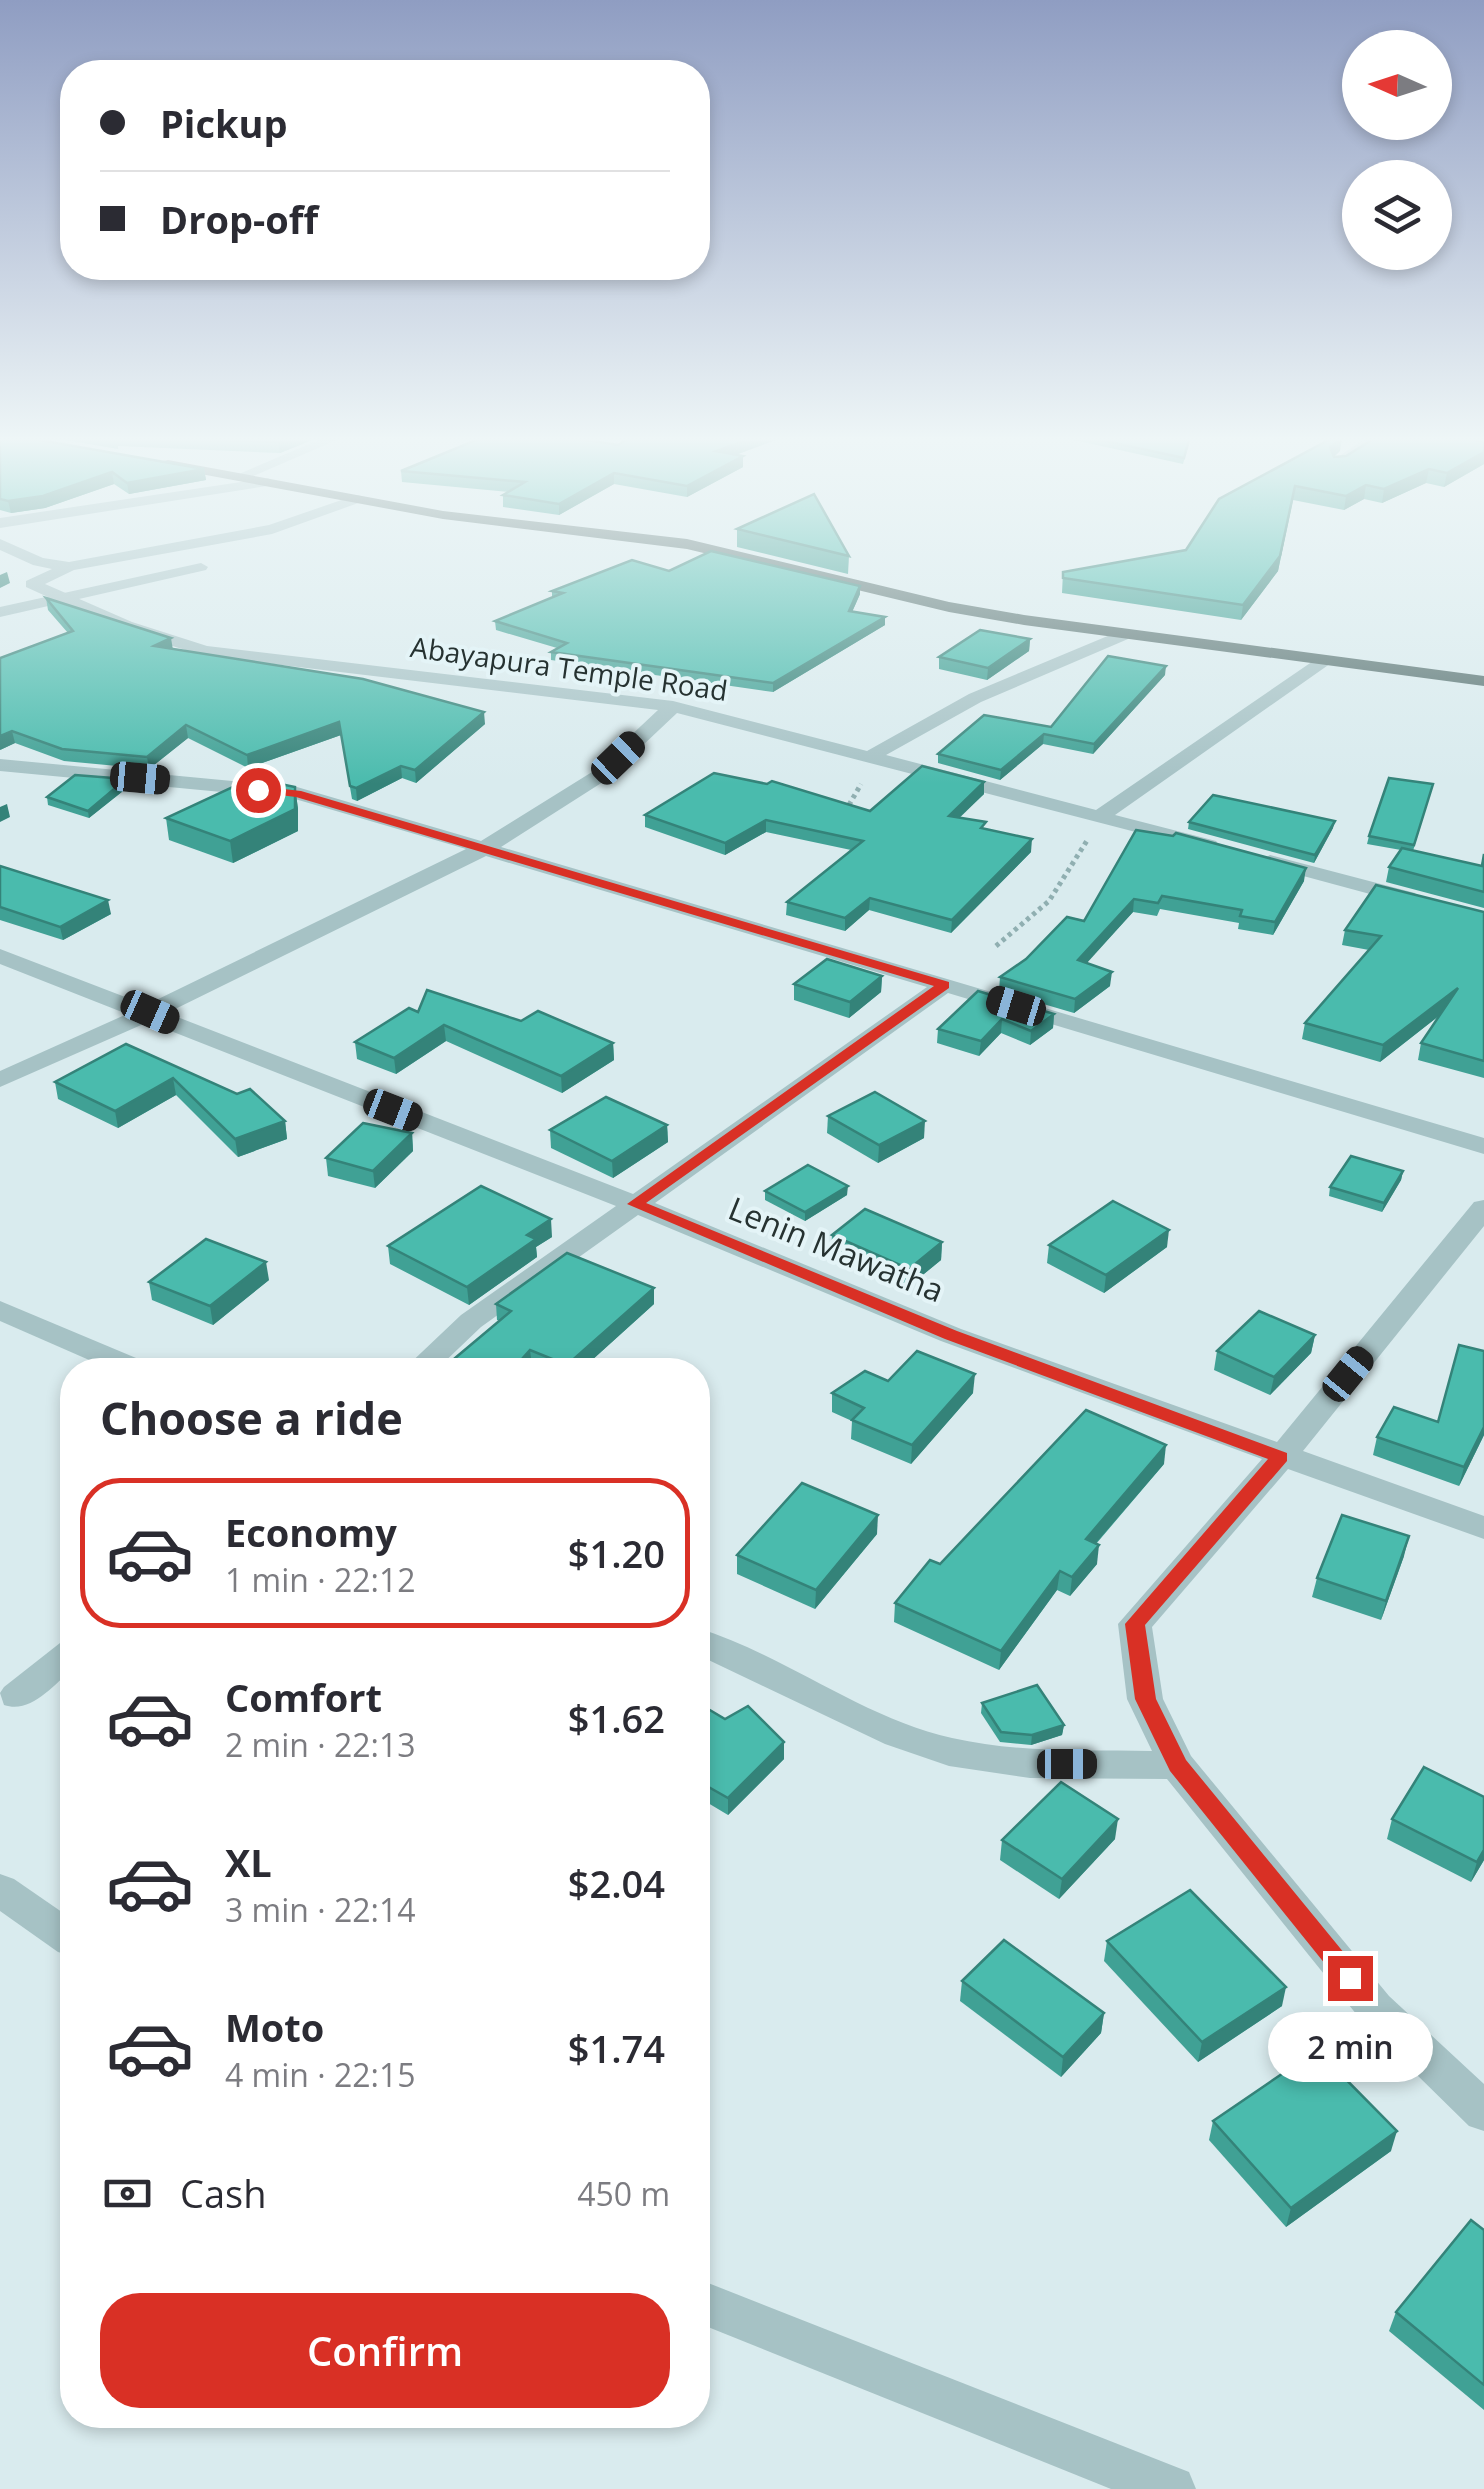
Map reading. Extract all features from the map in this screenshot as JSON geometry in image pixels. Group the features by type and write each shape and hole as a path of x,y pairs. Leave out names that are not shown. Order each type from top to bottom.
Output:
{"main road":[{"path":"721,552 949,607 1122,635 1484,681"}],"street":[{"path":"18,552 39,562 70,566"},
{"name":"Abayapura Temple Road","path":"146,552 70,566 32,584 126,626 205,651 673,706 880,757 1435,906"},
{"path":"880,757 975,698 1122,635"},
{"path":"1100,816 1325,661"},
{"path":"0,1080 150,1012 484,848 599,776 673,706"},
{"path":"0,765 297,793 1484,1146"},
{"name":"Lenin Mawatha","path":"0,956 635,1204 951,1335 1484,1528"},
{"path":"431,1358 471,1321 944,985"},
{"path":"1484,1208 1281,1457 1135,1624 1146,1699 1177,1765 1374,2008 1484,2112"},
{"path":"0,1310 110,1358"},
{"path":"710,1648 898,1734 948,1752 1030,1764 1177,1765"},
{"path":"16,1696 60,1661"},
{"path":"0,1890 60,1932"},
{"path":"710,2305 1172,2489"}],"lane":[{"path":"0,612 201,567"}],"path":[{"path":"844,815 858,786 880,757"},
{"path":"996,946 1050,901 1100,816"}],"building":[{"path":"716,552 860,586 849,611 885,617 773,683 551,652 567,643 495,621 563,593 552,591 632,560 669,571"},
{"path":"1174,552 1281,552 1243,605 1063,578 1063,572"},
{"path":"46,598 171,638 154,646 363,679 484,712 415,770 401,766 356,788 350,786 339,722 247,755 186,725 147,757 62,749 12,731 0,736 0,658 73,631"},
{"path":"980,630 1030,639 988,668 939,657"},
{"path":"1108,656 1166,666 1094,744 1044,734 1001,770 938,754 984,715 1051,727"},
{"path":"922,766 984,782 949,816 986,822 981,828 1032,839 952,920 870,898 845,918 787,902 863,841 766,820 725,843 645,815 714,773 767,784 772,781 870,811"},
{"path":"75,775 126,779 88,811 47,797"},
{"path":"252,778 295,787 295,809 230,841 166,818"},
{"path":"1389,778 1433,784 1414,845 1369,836"},
{"path":"1213,795 1335,821 1315,855 1189,822"},
{"path":"1136,830 1173,836 1176,833 1306,868 1275,922 1240,916 1242,910 1162,896 1158,903 1134,899 1078,960 1112,972 1075,999 1000,977 1026,959 1067,917 1084,921"},
{"path":"1402,848 1482,866 1484,854 1484,892 1389,867"},
{"path":"0,866 108,900 60,927 0,907"},
{"path":"1376,885 1484,912 1484,1061 1421,1043 1458,988 1383,1045 1305,1023 1381,936 1345,930"},
{"path":"827,959 882,976 850,1002 794,984"},
{"path":"427,990 521,1021 538,1011 613,1043 561,1076 444,1025 394,1058 355,1042 409,1008 418,1012"},
{"path":"978,991 1054,1014 1031,1031 1002,1019 981,1041 938,1029"},
{"path":"126,1044 237,1094 250,1089 285,1121 235,1139 173,1078 115,1111 55,1082"},
{"path":"875,1092 925,1121 879,1145 828,1116"},
{"path":"606,1097 667,1125 612,1161 550,1130"},
{"path":"363,1123 412,1133 373,1171 326,1158"},
{"path":"1351,1156 1403,1171 1384,1203 1330,1187"},
{"path":"808,1165 848,1186 805,1212 765,1191"},
{"path":"481,1186 551,1219 527,1235 536,1239 467,1287 388,1246"},
{"path":"1113,1201 1169,1230 1106,1275 1049,1245"},
{"path":"865,1209 942,1242 909,1269 832,1235"},
{"path":"206,1239 266,1262 210,1306 149,1282"},
{"path":"567,1253 654,1288 575,1358 550,1358 530,1350 523,1358 455,1358 511,1311 496,1304"},
{"path":"1259,1311 1315,1335 1274,1377 1217,1351"},
{"path":"1459,1345 1484,1351 1484,1427 1464,1467 1377,1437 1394,1407 1438,1422"},
{"path":"917,1351 975,1374 912,1445 852,1420 864,1408 832,1393 865,1371 888,1381"},
{"path":"1086,1410 1166,1445 1086,1539 1099,1545 1072,1577 1060,1571 1001,1651 895,1603 930,1560 940,1564"},
{"path":"802,1483 878,1515 816,1590 737,1555"},
{"path":"1342,1515 1409,1536 1386,1601 1317,1578"},
{"path":"1037,1685 1064,1725 1032,1735 1001,1732 982,1703"},
{"path":"748,1706 784,1742 728,1798 710,1788 710,1710 725,1719"},
{"path":"1424,1767 1484,1797 1484,1850 1477,1862 1392,1819"},
{"path":"1061,1782 1118,1819 1062,1879 1002,1840"},
{"path":"1190,1890 1286,1987 1202,2042 1107,1941"},
{"path":"1004,1940 1104,2013 1063,2057 962,1981"},
{"path":"1317,2050 1397,2131 1291,2208 1213,2121"},
{"path":"1471,2220 1484,2230 1484,2385 1396,2312"}],"route":[{"path":"258,790 297,793 944,985 635,1204 951,1335 1281,1457 1135,1624 1146,1699 1177,1765 1350,1978"}]}
